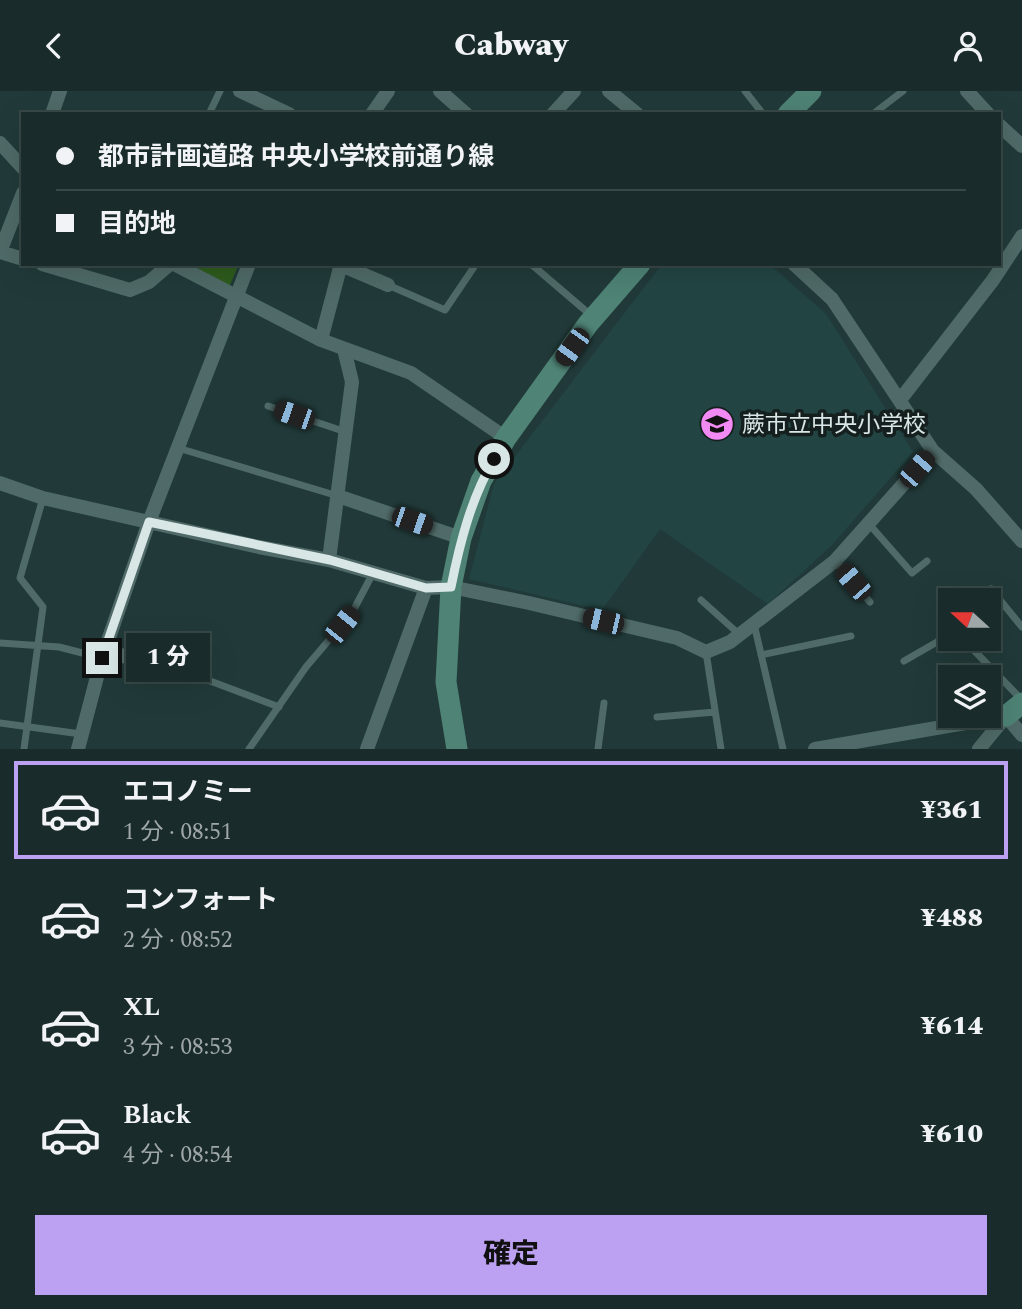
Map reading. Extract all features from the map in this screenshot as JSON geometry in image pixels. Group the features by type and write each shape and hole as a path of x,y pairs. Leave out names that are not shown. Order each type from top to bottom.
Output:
{"street":[{"path":"53,112 60,91"},
{"path":"240,91 285,112"},
{"path":"373,112 388,91"},
{"path":"440,91 464,112"},
{"path":"555,112 574,91"},
{"path":"608,91 634,112"},
{"path":"790,112 811,91"},
{"path":"967,91 986,112"},
{"path":"1001,127 1022,146"},
{"path":"0,143 21,167"},
{"path":"21,198 0,252 21,258"},
{"path":"900,400 993,280 1022,236"},
{"path":"49,266 130,290 149,282 169,266"},
{"path":"176,266 321,340 411,373 506,438"},
{"path":"79,742 103,654 149,522 234,296 248,266"},
{"path":"321,340 340,266"},
{"path":"345,266 388,285"},
{"path":"457,749 446,682 451,587 461,538 481,481 506,438 594,317 638,266"},
{"path":"796,266 832,299 933,451 975,489 1022,541"},
{"path":"330,560 352,382 344,349"},
{"path":"0,483 43,498 330,560 426,588 451,587 677,638 706,652 740,635 835,561 933,451"},
{"path":"338,496 461,538"},
{"path":"367,749 426,588"},
{"path":"103,654 173,672"},
{"path":"1017,706 1022,735"},
{"path":"815,749 1017,706"},
{"path":"979,749 1017,706"}],"lane":[{"path":"210,112 220,91"},
{"path":"745,91 761,112"},
{"path":"876,112 903,91"},
{"path":"388,285 444,310 475,266"},
{"path":"533,266 594,317"},
{"path":"268,406 346,432"},
{"path":"178,447 338,496"},
{"path":"24,749 43,607 20,578 43,498"},
{"path":"869,524 912,573 927,561"},
{"path":"835,561 870,602"},
{"path":"249,749 306,667 352,613 373,573"},
{"path":"701,600 740,635"},
{"path":"1001,601 1022,627"},
{"path":"754,624 783,749"},
{"path":"761,655 851,636"},
{"path":"904,661 938,641"},
{"path":"0,643 59,647 103,654"},
{"path":"973,651 1017,706"},
{"path":"706,652 721,749"},
{"path":"173,672 189,673 279,707"},
{"path":"598,749 604,703"},
{"path":"657,716 715,712"},
{"path":"0,723 28,727 79,742"}],"shaded area":[{"name":"蕨市立中央小学校","path":"660,266 771,266 826,314 913,452 832,545 768,604 660,529 602,610 469,579 494,484"}],"green space":[{"path":"193,266 238,266 229,287"}],"place":[{"name":"蕨市立中央小学校","path":"717,424"}],"route":[{"path":"102,658 149,522 330,560 426,588 451,587 461,538 481,481 494,459"}]}
